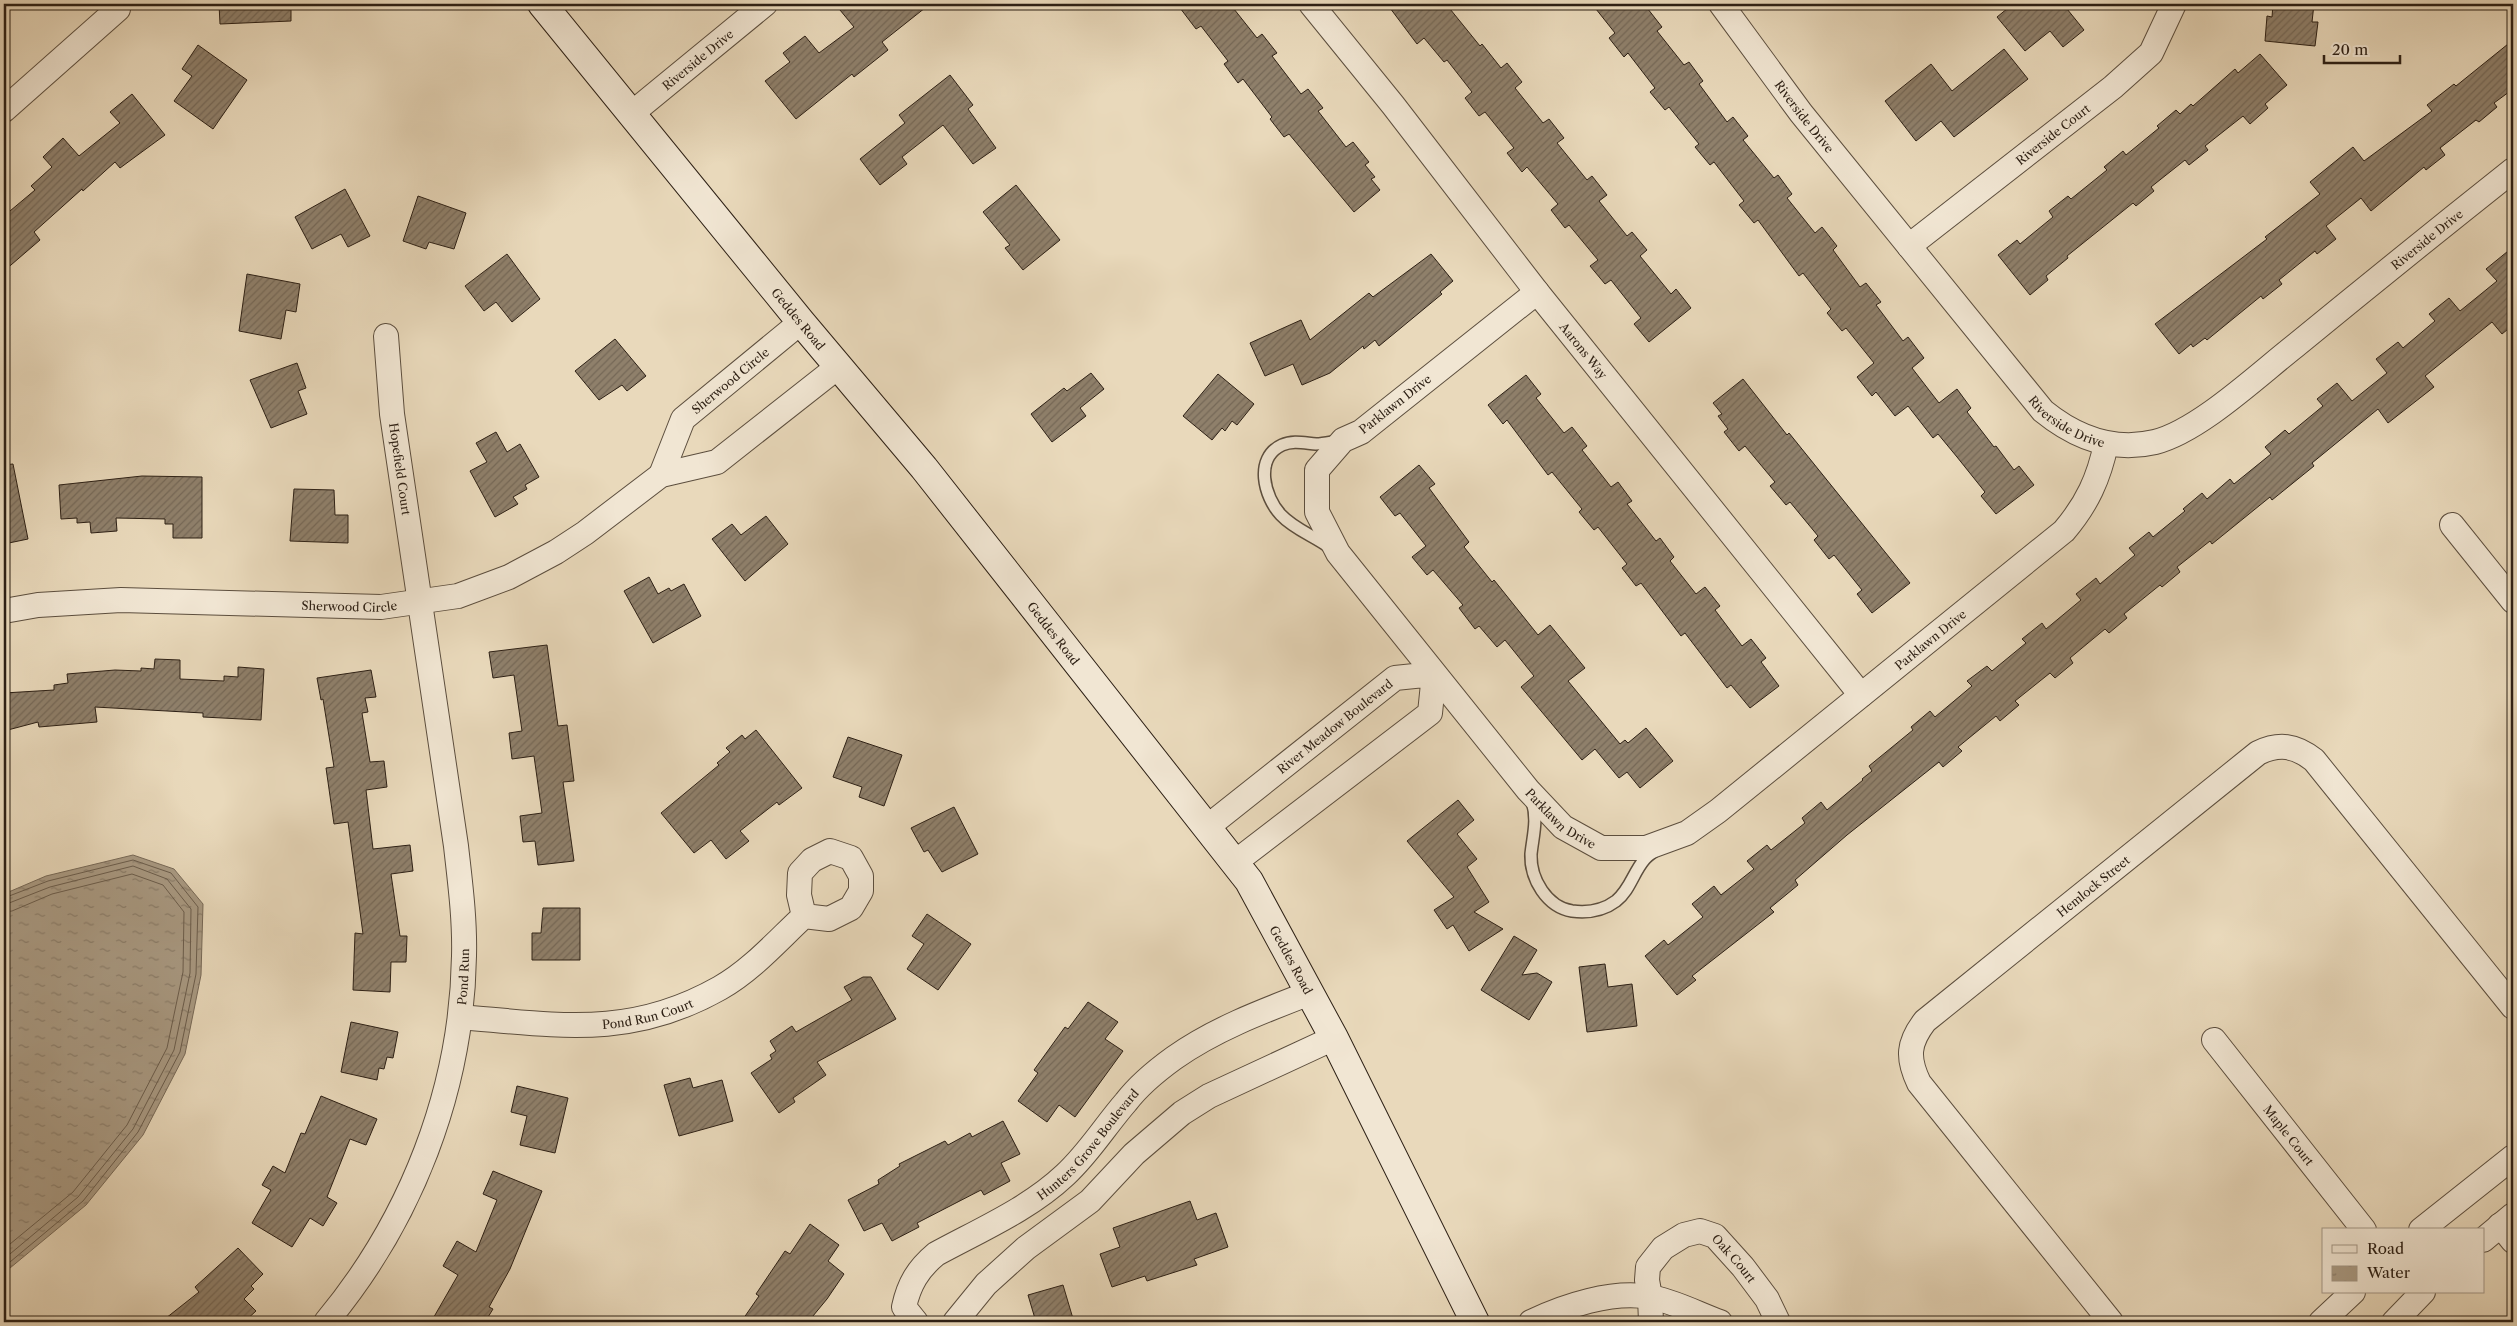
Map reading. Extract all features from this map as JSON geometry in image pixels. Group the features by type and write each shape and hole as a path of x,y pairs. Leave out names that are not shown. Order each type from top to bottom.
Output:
{"main road":[{"name":"Geddes Road","path":"542,4 801,322 924,468 1249,881 1334,1038 1475,1322"}],"street":[{"name":"Riverside Drive","path":"631,114 765,4"},
{"name":"Aarons Way","path":"1311,4 1393,104 1536,292 1861,695"},
{"name":"Riverside Drive","path":"1720,4 1801,113 2043,411 2072,432 2106,444 2136,445 2154,442 2189,428 2240,390 2513,170"},
{"name":"Riverside Court","path":"1909,246 2113,87 2145,58 2151,52 2174,4"},
{"path":"4,110 118,9"},
{"name":"Parklawn Drive","path":"1536,292 1361,432 1343,440 1317,470 1317,512 1338,553 1528,790 1562,827 1601,848 1646,848 1687,832 1718,810 2064,531 2091,493 2101,468 2106,444"},
{"name":"Sherwood Circle","path":"661,475 683,419 801,322"},
{"name":"Hopefield Court","path":"386,336 392,414 419,601"},
{"name":"Sherwood Circle","path":"4,612 46,604 121,600 381,607 458,596 509,577 585,534 661,475 717,462 839,366"},
{"path":"2452,525 2513,601"},
{"name":"Pond Run","path":"326,1322 376,1255 400,1212 422,1164 442,1104 460,1017 464,956 462,901 419,601"},
{"path":"1234,863 1430,713 1434,674"},
{"name":"River Meadow Boulevard","path":"1206,828 1395,678 1434,674"},
{"name":"Hemlock Street","path":"2111,1322 1919,1083 1911,1066 1910,1051 1916,1032 1926,1021 2258,753 2271,747 2286,746 2303,751 2314,760 2513,1008"},
{"name":"Pond Run Court","path":"460,1017 569,1026 606,1025 643,1019 678,1008 721,987 753,963 804,916"},
{"name":"Hunters Grove Boulevard","path":"916,1322 904,1307 907,1291 916,1274 925,1263 936,1254 1038,1198 1066,1175 1090,1149 1126,1102 1145,1081 1174,1058 1244,1019 1310,993"},
{"path":"955,1322 986,1284 1026,1248 1090,1201 1134,1154 1182,1113 1209,1096 1334,1038"},
{"name":"Maple Court","path":"2214,1040 2362,1228"},
{"path":"2424,1228 2513,1157"},
{"name":"Oak Court","path":"1651,1322 1650,1297 1646,1280 1648,1267 1663,1248 1684,1234 1700,1231 1715,1236 1743,1267 1767,1299 1778,1322"},
{"path":"2321,1322 2351,1294"},
{"path":"2394,1322 2418,1294"},
{"path":"1531,1322 1570,1306 1602,1299 1650,1297 1720,1322"}],"lane":[{"path":"1338,553 1281,515 1270,499 1264,480 1265,466 1271,453 1282,445 1295,442 1318,444 1343,440"},
{"path":"1528,790 1535,811 1536,830 1531,856 1534,876 1544,894 1555,904 1570,911 1586,912 1602,909 1616,901 1627,889 1644,860 1667,840"}],"water":[{"path":"133,855 174,869 203,904 201,975 185,1054 143,1135 86,1205 4,1273 4,894 46,876"}],"building":[{"path":"219,4 291,4 291,21 220,24"},
{"path":"835,4 930,4 882,42 888,50 854,77 852,74 796,119 765,81 790,62 783,53 805,36 819,53 854,27"},
{"path":"1177,4 1230,4 1257,38 1262,34 1277,53 1272,56 1301,94 1308,89 1323,108 1318,111 1346,147 1353,142 1369,162 1365,165 1375,177 1371,179 1380,190 1354,212 1289,134 1284,137 1270,119 1272,117 1243,79 1238,83 1224,64 1228,61 1201,26 1196,29"},
{"path":"1387,4 1446,4 1480,46 1482,44 1501,68 1507,63 1522,82 1515,88 1543,123 1549,119 1564,138 1557,143 1587,180 1592,176 1607,195 1599,201 1627,236 1632,232 1647,250 1640,256 1671,294 1676,289 1691,308 1649,342 1634,324 1641,318 1611,280 1605,284 1590,266 1598,260 1569,225 1565,228 1551,210 1558,204 1527,167 1522,172 1507,153 1514,148 1485,112 1479,116 1465,98 1472,92 1447,60 1444,62 1424,38 1417,44"},
{"path":"1592,4 1644,4 1662,27 1657,31 1684,65 1689,62 1703,81 1699,84 1727,122 1733,117 1748,136 1743,140 1774,178 1778,175 1792,194 1787,198 1815,233 1822,227 1837,246 1833,250 1860,287 1866,283 1881,302 1876,305 1903,341 1908,337 1924,358 1912,368 1939,403 1957,389 1971,408 1967,412 1994,447 1996,446 2014,470 2019,466 2034,485 1996,514 1981,496 1985,492 1938,434 1933,438 1908,406 1895,416 1876,392 1872,396 1857,377 1874,363 1846,328 1842,331 1827,313 1831,309 1803,273 1799,276 1758,220 1754,223 1739,205 1744,201 1714,162 1710,165 1695,147 1699,144 1669,107 1665,110 1650,92 1655,88 1628,53 1624,57 1609,38 1615,33"},
{"path":"2013,4 2063,4 2084,30 2063,47 2050,31 2025,51 1997,17"},
{"path":"2273,4 2314,4 2312,22 2318,22 2315,46 2265,41 2267,16 2272,17"},
{"path":"2513,40 2513,89 2494,103 2497,107 2479,122 2476,120 2440,148 2445,155 2426,170 2424,167 2371,211 2361,198 2326,226 2336,239 2317,254 2315,251 2279,280 2282,284 2263,299 2261,296 2207,340 2205,338 2193,347 2191,344 2179,354 2155,324 2267,239 2265,237 2320,194 2310,182 2353,147 2364,161 2432,111 2427,105 2454,84 2456,86"},
{"path":"198,45 247,80 213,129 174,101 192,76 182,69"},
{"path":"2004,49 2028,79 1954,137 1941,121 1916,141 1885,101 1931,64 1952,91"},
{"path":"2260,54 2287,85 2265,104 2268,108 2250,124 2243,116 2205,146 2208,150 2189,165 2185,160 2151,187 2154,191 2136,206 2133,203 2067,256 2068,258 2046,276 2048,280 2030,295 1998,255 2017,240 2020,244 2053,217 2049,211 2068,196 2071,199 2107,170 2104,167 2123,151 2126,155 2159,128 2157,126 2176,110 2180,114 2191,104 2193,106 2235,69 2238,73"},
{"path":"950,75 973,105 968,109 996,148 973,164 943,125 902,157 907,164 880,185 860,159 905,123 899,115"},
{"path":"132,94 165,135 120,168 115,162 83,191 82,189 34,232 40,240 4,271 4,216 35,190 31,186 52,167 43,157 63,138 79,156 120,123 110,112"},
{"path":"1016,185 1060,240 1023,270 1005,248 1010,245 983,212"},
{"path":"345,189 370,236 348,247 341,234 312,249 295,217"},
{"path":"418,196 466,213 454,249 429,242 426,249 403,241"},
{"path":"2513,247 2513,325 2502,334 2492,322 2425,376 2434,387 2388,423 2378,409 2312,463 2314,466 2272,500 2270,497 2212,544 2210,541 2177,567 2180,572 2162,587 2160,585 2124,614 2127,618 2109,633 2105,629 2070,658 2073,663 2055,678 2050,673 2015,701 2019,705 2000,721 1996,716 1958,747 1962,751 1943,767 1939,762 1847,835 1795,880 1798,885 1770,908 1774,912 1692,976 1696,980 1677,995 1645,956 1664,940 1668,945 1703,917 1692,904 1714,886 1721,895 1754,869 1747,861 1767,845 1771,850 1805,823 1802,818 1821,802 1827,810 1863,780 1872,771 1869,766 1913,730 1911,727 1930,711 1935,717 1972,686 1967,681 1987,666 1992,671 2026,643 2022,639 2042,623 2046,629 2081,600 2076,594 2096,578 2100,584 2135,555 2129,548 2149,532 2153,537 2185,511 2183,509 2202,493 2207,499 2230,479 2234,484 2271,454 2265,447 2285,430 2289,434 2323,406 2317,399 2337,383 2352,401 2387,373 2376,359 2398,342 2403,348 2435,321 2429,314 2449,298 2460,311 2497,281 2486,269"},
{"path":"507,254 540,299 512,322 496,302 484,311 465,286"},
{"path":"1431,254 1453,281 1440,292 1442,294 1379,346 1375,340 1364,349 1363,346 1330,373 1302,385 1293,364 1265,376 1250,343 1301,320 1310,340 1369,293 1373,297"},
{"path":"247,274 300,284 296,312 286,310 281,339 239,331"},
{"path":"615,339 646,376 627,391 622,385 599,400 575,371"},
{"path":"297,363 306,388 298,391 307,414 271,428 250,380"},
{"path":"1091,373 1104,389 1080,408 1086,416 1052,442 1031,414 1064,388 1067,391"},
{"path":"1218,374 1254,404 1237,425 1232,421 1225,431 1222,428 1212,440 1183,416"},
{"path":"1526,375 1541,394 1536,398 1564,433 1572,427 1587,446 1582,450 1611,487 1618,482 1632,501 1627,504 1656,541 1660,538 1674,557 1670,561 1696,594 1705,587 1720,606 1715,610 1742,646 1751,639 1766,658 1761,662 1779,686 1750,708 1731,685 1727,688 1685,633 1681,636 1641,583 1636,586 1622,568 1627,564 1598,527 1594,530 1579,512 1582,509 1552,472 1548,475 1507,420 1503,424 1488,405"},
{"path":"1743,379 1910,583 1872,613 1857,594 1862,590 1834,555 1829,559 1814,540 1818,536 1790,502 1786,505 1770,486 1775,482 1745,446 1739,451 1724,432 1728,429 1718,416 1722,414 1713,403"},
{"path":"496,432 507,452 520,444 539,477 525,485 527,489 513,497 518,504 495,517 470,471 487,462 476,443"},
{"path":"13,464 28,539 4,544 4,465"},
{"path":"1419,465 1435,484 1429,488 1469,542 1464,547 1492,582 1494,580 1538,635 1550,625 1585,668 1568,681 1620,744 1625,740 1628,743 1646,728 1673,761 1640,788 1627,772 1619,778 1595,749 1582,760 1521,687 1534,676 1505,640 1497,647 1479,626 1475,629 1459,608 1463,605 1433,570 1427,575 1412,557 1426,546 1400,513 1395,516 1380,497"},
{"path":"142,476 202,477 202,538 173,538 173,524 165,524 165,519 116,518 117,531 91,533 90,522 77,523 77,518 61,519 59,485"},
{"path":"294,489 334,490 335,515 348,515 348,543 290,541"},
{"path":"766,516 788,544 745,581 712,539 732,524 741,535"},
{"path":"649,577 658,594 669,588 671,591 684,584 701,616 653,643 624,591"},
{"path":"547,645 558,726 567,725 574,781 563,782 574,861 538,865 535,841 523,842 520,816 542,813 534,756 512,759 509,733 522,731 514,675 493,678 489,652"},
{"path":"155,659 180,660 180,679 224,681 224,676 238,677 238,667 264,669 261,720 203,717 203,713 95,707 97,722 39,727 38,722 4,731 4,693 54,690 54,685 68,683 67,674 115,670 141,671 141,668 154,669"},
{"path":"371,670 376,697 365,698 368,712 362,713 370,762 384,761 387,787 366,790 373,849 410,845 413,871 391,874 400,936 407,936 406,962 391,962 390,992 353,990 355,933 363,934 348,822 334,824 326,768 334,767 323,699 321,700 317,678"},
{"path":"756,730 802,788 779,805 777,802 740,831 749,841 726,859 711,840 694,853 661,813 719,765 717,763 730,752 726,748 742,735 745,739"},
{"path":"848,737 902,755 884,806 859,797 862,787 833,777"},
{"path":"1458,800 1474,820 1457,834 1477,859 1467,867 1489,902 1474,912 1503,929 1469,951 1453,925 1447,929 1434,910 1454,897 1407,841"},
{"path":"954,807 978,854 942,872 928,850 924,852 911,828"},
{"path":"543,908 580,908 580,960 532,960 532,933 541,933"},
{"path":"927,914 971,944 938,990 907,969 924,944 912,936"},
{"path":"1514,936 1537,950 1522,975 1537,973 1552,982 1529,1020 1481,990"},
{"path":"1605,964 1608,987 1632,984 1637,1026 1587,1032 1579,967"},
{"path":"863,977 871,977 896,1019 817,1062 826,1075 793,1098 795,1102 779,1113 751,1073 772,1059 770,1055 776,1051 770,1041 792,1026 796,1032 852,1000 844,987"},
{"path":"1088,1002 1118,1022 1105,1039 1123,1051 1075,1117 1059,1105 1047,1122 1018,1101 1038,1073 1034,1070 1065,1027 1068,1029"},
{"path":"351,1022 398,1032 393,1058 387,1057 384,1069 379,1068 377,1080 341,1072"},
{"path":"690,1078 693,1088 722,1080 733,1121 679,1136 664,1085"},
{"path":"517,1086 568,1098 555,1153 520,1145 527,1116 511,1112"},
{"path":"321,1096 377,1119 366,1145 350,1139 327,1197 337,1203 323,1226 310,1218 292,1247 252,1223 271,1190 262,1185 273,1166 285,1173 301,1133 305,1134"},
{"path":"1003,1121 1020,1154 1001,1163 1010,1181 984,1195 981,1190 917,1223 919,1227 892,1241 882,1223 864,1231 848,1200 879,1184 878,1180 900,1166 899,1164 945,1141 948,1145 970,1133 972,1137"},
{"path":"493,1171 542,1191 510,1269 489,1307 493,1309 485,1322 431,1322 458,1275 443,1266 457,1241 476,1252 497,1200 483,1194"},
{"path":"1190,1201 1197,1220 1216,1213 1228,1247 1194,1259 1197,1265 1147,1281 1145,1276 1112,1287 1100,1254 1120,1247 1113,1228"},
{"path":"810,1224 839,1245 828,1261 844,1274 827,1299 808,1322 741,1322 759,1296 756,1294 785,1251 790,1254"},
{"path":"238,1248 263,1274 251,1286 254,1289 244,1299 256,1311 244,1322 161,1322 199,1292 195,1287"},
{"path":"1063,1285 1074,1322 1036,1322 1028,1295"}]}
